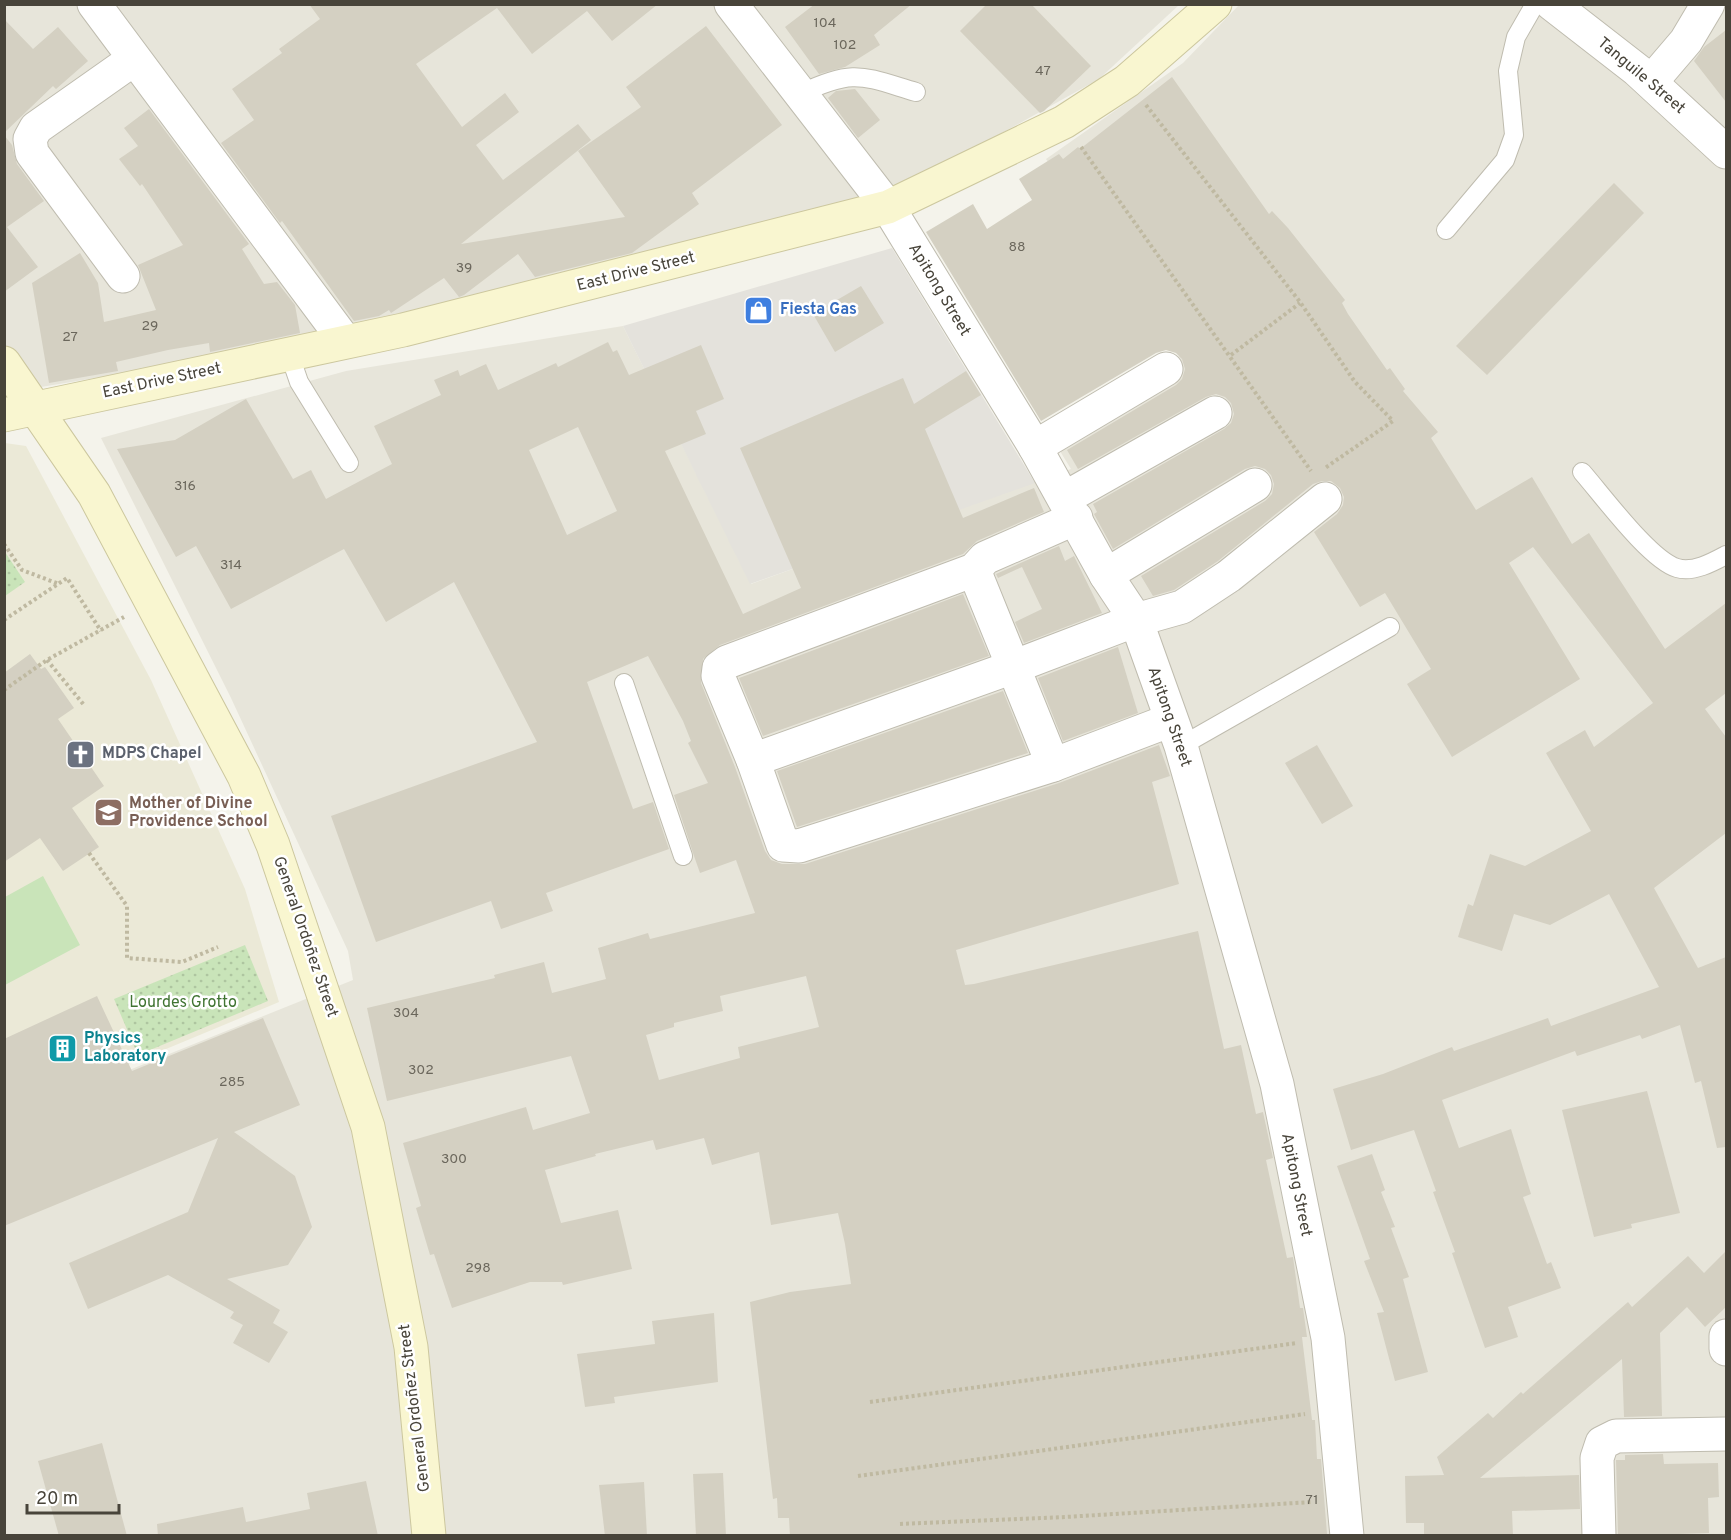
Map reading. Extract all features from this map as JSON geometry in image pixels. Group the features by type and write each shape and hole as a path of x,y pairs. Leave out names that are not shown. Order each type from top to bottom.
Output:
{"street":[{"path":"94,4 345,341"},
{"name":"Apitong Street","path":"730,4 888,207 1035,447 1106,575 1136,620 1176,733 1277,1084 1328,1338 1347,1536"},
{"name":"East Drive Street","path":"4,416 345,341 611,279 888,207 1064,123 1127,81 1215,4"},
{"name":"Tanguile Street","path":"1552,4 1644,76 1726,152"},
{"path":"1644,76 1686,40 1707,4"},
{"path":"123,276 32,153 30,139 36,128 134,58"},
{"name":"General Ordoñez Street","path":"4,363 94,494 244,776 273,845 321,981 368,1127 411,1347 429,1536"},
{"path":"1035,447 1166,369"},
{"path":"1176,733 1053,765 791,847 783,845 753,760 718,676 719,668 727,662 974,570 985,558 1070,508 1215,413"},
{"path":"753,760 1013,667 1136,620 1182,607 1229,576 1325,484"},
{"path":"1106,575 1256,485"},
{"path":"974,570 1053,765"},
{"path":"1726,1336 1726,1350"},
{"path":"1599,1536 1597,1458 1602,1443 1616,1436 1726,1434"}],"lane":[{"path":"1446,230 1505,160 1514,135 1508,71 1516,38 1535,4"},
{"path":"800,94 828,80 860,75 916,92"},
{"path":"289,353 299,382 349,463"},
{"path":"1582,472 1659,558 1679,569 1702,567 1726,555"},
{"path":"1176,733 1390,627"},
{"path":"624,683 683,856"}],"path":[{"path":"1074,137 1314,475 1309,480 1325,484 1393,421 1355,382 1300,302 1138,95"},
{"path":"1231,355 1300,302"},
{"path":"4,544 22,570 59,584"},
{"path":"4,620 67,578 101,631"},
{"path":"4,690 47,660 119,620"},
{"path":"47,660 84,705"},
{"path":"89,853 127,906 128,957 182,962 218,947"},
{"path":"870,1402 1328,1338"},
{"path":"858,1476 1335,1410"},
{"path":"900,1524 1065,1517 1343,1500"}],"shaded area":[{"path":"4,5 1179,5 1099,79 903,188 778,233 209,359 5,393"},
{"path":"1239,5 1726,5 1726,1535 5,1536 5,1120 353,980 348,951 231,698 101,438 346,371 623,326 751,584 1071,469 1047,430 1181,355 1046,159 1183,63"},
{"name":"Fiesta Gas","path":"892,248 1035,483 750,584 623,326"},
{"name":"Mother of Divine Providence School","path":"5,443 26,446 151,680 245,889 279,1002 5,1116"}],"green space":[{"path":"5,552 25,582 4,596"},
{"path":"43,876 80,945 5,985 5,897"},
{"name":"Lourdes Grotto","path":"245,945 268,1001 138,1055 114,999"}],"building":[{"path":"309,4 658,4 612,41 587,11 532,54 497,8 416,64 462,127 505,93 519,112 476,145 503,180 578,124 591,140 461,244 625,217 578,151 641,107 626,87 706,26 782,125 692,193 699,204 632,253 535,277 518,254 464,295 459,297 444,278 391,313 389,310 379,316 354,321 282,221 280,223 221,143 254,120 232,89 282,53 279,49 320,19"},
{"path":"815,4 912,4 874,35 880,45 845,67 819,74 785,27"},
{"path":"987,4 1031,4 1091,66 1044,111 1040,113 960,31"},
{"path":"4,19 33,49 58,27 88,61 56,89 53,86 4,133"},
{"path":"1726,30 1726,102 1694,61 1704,47"},
{"path":"1172,77 1269,214 1272,211 1288,228 1345,300 1342,303 1348,314 1387,370 1390,368 1405,389 1403,391 1438,432 1431,438 1476,510 1532,477 1572,544 1589,533 1665,649 1726,603 1726,693 1705,709 1726,737 1726,833 1654,888 1698,968 1726,957 1726,1147 1717,1148 1701,1081 1695,1083 1680,1025 1642,1039 1640,1035 1577,1056 1575,1051 1442,1100 1459,1148 1511,1129 1531,1194 1523,1197 1547,1264 1551,1262 1561,1288 1508,1307 1518,1337 1485,1348 1452,1253 1455,1252 1433,1192 1436,1191 1414,1130 1351,1150 1333,1089 1383,1074 1452,1047 1454,1051 1548,1018 1551,1026 1659,987 1609,894 1550,925 1514,914 1502,951 1458,937 1468,904 1473,906 1490,854 1525,866 1591,831 1546,753 1585,730 1594,747 1653,703 1533,547 1509,563 1580,679 1452,757 1407,684 1431,669 1385,593 1360,607 1314,532 1337,514 1343,505 1344,497 1340,488 1331,481 1313,484 1218,561 1174,590 1153,596 1141,576 1265,501 1272,494 1274,484 1271,475 1265,469 1255,466 1245,469 1113,549 1094,514 1097,512 1093,504 1224,429 1231,423 1234,414 1231,403 1225,397 1216,394 1206,397 1078,469 1067,450 1176,385 1182,379 1185,369 1182,359 1176,353 1166,350 1156,353 1041,421 926,232 973,204 987,229 1032,200 1019,179 1059,154 1063,159 1078,147 1080,149"},
{"path":"855,89 880,120 858,138 828,98 836,91"},
{"path":"149,109 249,244 242,249 264,284 277,282 295,305 300,333 210,352 209,343 168,350 116,362 118,371 49,383 32,283 80,253 98,283 104,322 156,310 138,265 183,245 142,184 140,186 119,159 138,146 124,128"},
{"path":"4,135 12,145 17,164 44,201 7,227 38,267 4,292"},
{"path":"1614,183 1644,213 1487,375 1456,346"},
{"path":"861,286 884,323 835,352 813,314"},
{"path":"608,342 613,352 617,350 629,375 701,345 724,399 696,411 706,434 665,451 743,614 801,588 740,448 903,378 914,404 966,371 981,395 925,429 963,518 1034,488 1044,512 977,541 963,554 720,645 703,659 701,683 735,767 765,851 771,860 782,864 805,864 1059,783 1159,745 1170,776 1152,782 1179,884 956,950 965,985 1198,931 1224,1049 1241,1045 1256,1114 1263,1112 1273,1158 1266,1160 1287,1258 1293,1257 1300,1308 1303,1308 1307,1337 1302,1337 1312,1420 1315,1420 1317,1459 1321,1459 1327,1534 790,1536 789,1518 778,1518 777,1498 773,1499 750,1302 790,1292 851,1284 838,1213 771,1225 759,1152 712,1165 704,1138 656,1150 653,1140 595,1154 596,1156 545,1170 561,1223 618,1210 632,1269 563,1285 562,1282 530,1282 452,1308 434,1254 430,1255 416,1208 421,1206 403,1143 526,1107 533,1130 590,1113 571,1056 387,1101 367,1008 495,978 494,975 544,962 552,993 606,979 598,948 648,933 650,939 755,913 736,860 700,873 674,795 708,783 688,743 691,741 683,721 648,656 587,682 633,809 653,802 669,849 546,893 553,911 501,929 491,901 376,942 331,816 537,742 454,582 386,622 344,549 231,609 196,546 176,557 117,449 175,440 246,399 293,479 311,470 326,499 392,464 374,426 441,395 434,380 458,370 460,376 486,364 498,390 556,363 558,367","holes":["578,427 617,511 567,535 529,450","806,976 819,1027 738,1047 740,1058 659,1080 646,1035 674,1027 674,1023 723,1011 720,996"]},
{"path":"1059,546 1065,561 1074,556 1102,613 1024,643 1015,622 1042,609 1022,567 998,578 996,574"},
{"path":"963,594 989,656 763,736 739,678"},
{"path":"1118,647 1138,713 1063,741 1038,678"},
{"path":"30,654 41,669 45,667 74,708 58,719 104,786 72,808 99,847 63,871 40,838 4,862 4,673"},
{"path":"1003,691 1028,753 797,827 777,771"},
{"path":"1317,745 1353,806 1322,824 1285,763"},
{"path":"97,996 132,1071 263,1018 300,1105 234,1132 295,1176 312,1227 288,1265 227,1279 280,1310 273,1323 288,1332 269,1363 233,1343 243,1325 230,1318 234,1312 168,1275 88,1309 69,1263 188,1212 218,1138 4,1226 4,1039"},
{"path":"1647,1091 1680,1213 1631,1224 1632,1228 1594,1237 1562,1110"},
{"path":"1372,1154 1385,1190 1381,1192 1395,1227 1391,1228 1409,1277 1403,1279 1428,1372 1395,1381 1377,1313 1384,1312 1364,1261 1370,1259 1337,1166"},
{"path":"1726,1251 1726,1307 1705,1327 1687,1307 1660,1333 1662,1416 1624,1417 1622,1359 1480,1478 1579,1475 1580,1509 1512,1511 1513,1536 1424,1536 1424,1523 1406,1523 1405,1476 1444,1475 1437,1457 1488,1413 1493,1418 1628,1302 1632,1307 1688,1256 1704,1273"},
{"path":"714,1313 718,1382 614,1397 615,1403 585,1407 577,1354 655,1344 652,1321"},
{"path":"102,1443 127,1536 59,1536 38,1461"},
{"path":"1663,1454 1664,1464 1718,1463 1719,1497 1708,1498 1709,1533 1618,1536 1616,1460 1625,1460 1625,1455"},
{"path":"723,1473 726,1536 696,1536 693,1474"},
{"path":"366,1481 378,1536 158,1536 157,1524 243,1507 246,1522 310,1509 307,1493"},
{"path":"644,1482 647,1536 605,1536 599,1485"}],"place":[{"name":"Fiesta Gas","path":"759,310"},
{"name":"MDPS Chapel","path":"81,754"},
{"name":"Mother of Divine Providence School","path":"108,813"},
{"name":"Physics Laboratory","path":"63,1048"}]}
